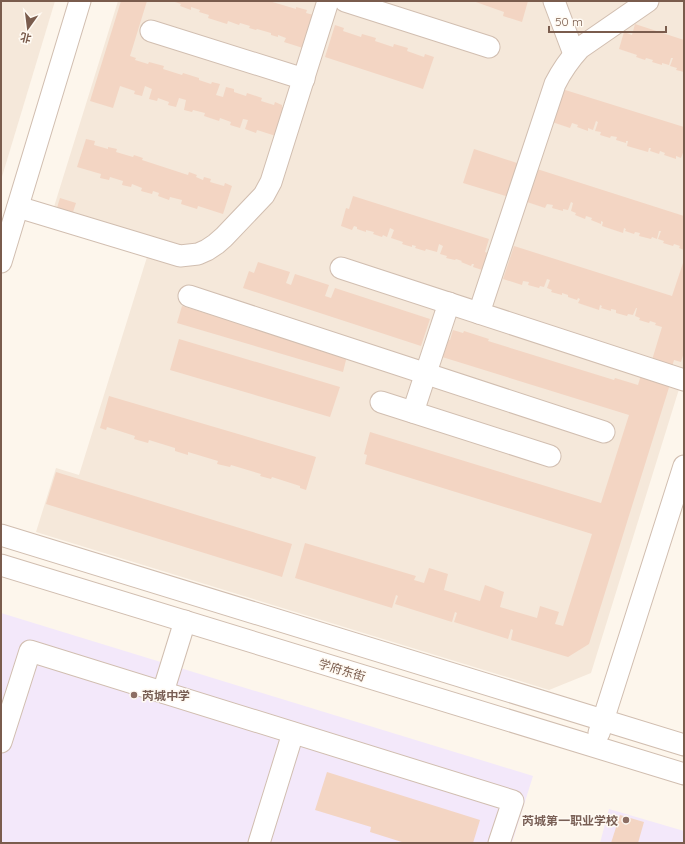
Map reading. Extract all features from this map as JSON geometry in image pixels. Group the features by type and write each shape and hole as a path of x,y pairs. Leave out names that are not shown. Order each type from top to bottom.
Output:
{"street":[{"path":"1,262 80,1"},
{"path":"18,207 180,256 198,254 207,250 224,238 264,195 271,182 328,1"},
{"path":"345,1 489,47"},
{"path":"554,1 574,54"},
{"path":"479,313 555,84 564,67 580,48 648,1"},
{"path":"151,31 304,79"},
{"path":"341,268 684,380"},
{"path":"189,296 604,432"},
{"path":"413,412 449,303"},
{"path":"381,402 550,456"},
{"path":"594,747 684,466"},
{"path":"1,535 684,745"},
{"name":"学府东街","path":"1,565 684,774"},
{"path":"163,692 185,621"},
{"path":"1,742 30,651 513,801 500,843"},
{"path":"259,843 293,733"}],"shaded area":[{"path":"1,1 55,1 1,180"},
{"path":"118,1 684,1 684,373 591,673 549,690 36,532 56,468 79,475 147,257 48,226"},
{"name":"芮城中学","path":"1,613 533,776 512,843 1,843"},
{"name":"芮城第一职业学校","path":"609,809 684,831 684,843 600,843"}],"building":[{"path":"121,1 147,1 130,56 136,58 135,60 148,64 149,62 164,66 163,69 182,75 183,73 211,84 212,82 220,84 216,95 223,97 226,87 234,89 234,92 246,96 247,93 262,98 261,101 274,105 275,102 282,105 282,107 289,109 279,137 257,130 256,133 245,129 248,120 243,119 240,128 230,125 231,122 220,118 219,121 204,116 205,113 193,110 192,112 184,110 186,100 179,98 176,107 168,105 169,102 158,98 157,101 149,99 152,89 145,86 142,96 134,94 135,91 120,86 113,108 90,101"},
{"path":"172,1 269,1 296,9 296,7 307,10 306,13 314,15 303,48 284,42 286,38 249,28 250,26 240,23 239,25 228,21 227,24 208,18 209,15 199,12 200,10 191,7 191,10"},
{"path":"473,1 528,1 522,22 503,16 504,12"},
{"path":"635,24 684,40 684,72 676,70 677,68 670,66 673,58 671,58 669,65 662,63 662,65 652,62 653,60 646,58 645,60 636,57 637,55 619,49 624,32 632,35"},
{"path":"335,25 344,28 343,31 361,37 362,34 376,38 375,41 393,47 394,44 408,48 407,51 424,57 425,54 434,57 423,89 325,57"},
{"path":"562,89 684,127 684,150 681,158 676,156 676,159 664,155 665,153 660,151 659,154 650,151 651,148 649,148 648,152 627,146 628,141 626,141 626,143 616,140 617,137 611,136 610,138 600,135 601,132 595,131 598,122 596,121 593,130 588,128 588,131 577,127 578,125 572,123 570,128 552,122"},
{"path":"86,139 95,141 94,145 108,149 108,147 117,149 116,152 133,157 134,155 143,158 142,160 188,175 189,172 197,175 196,177 203,180 204,177 211,179 210,182 224,186 225,183 232,186 223,214 198,206 197,209 181,204 182,200 170,197 169,200 158,196 159,193 153,191 152,194 141,191 142,188 132,184 131,187 122,185 123,181 110,177 109,180 100,178 101,174 77,167"},
{"path":"474,149 520,164 509,197 463,183"},
{"path":"537,169 684,216 684,250 679,248 680,246 674,244 673,246 663,243 664,241 658,239 661,231 659,231 657,239 652,237 651,239 639,236 640,233 635,232 634,234 625,231 626,229 624,228 623,233 602,226 603,222 601,221 601,224 591,220 592,218 586,216 585,219 575,215 576,213 571,211 573,203 571,202 568,210 563,209 563,211 552,208 553,205 547,204 545,208 527,202"},
{"path":"353,196 489,239 485,252 488,253 485,271 473,267 474,264 471,266 456,259 446,258 447,256 440,254 443,246 439,244 437,252 426,249 425,251 415,248 416,246 412,245 412,247 402,244 403,242 391,238 394,230 390,228 387,237 383,235 382,237 373,234 374,232 366,230 366,232 357,229 357,227 354,226 352,230 341,226 346,208 349,209"},
{"path":"60,198 76,203 72,215 56,211"},
{"path":"514,246 672,296 684,260 684,352 681,362 674,360 672,367 652,360 662,327 655,325 656,323 650,321 649,323 639,320 640,318 635,316 637,308 633,315 628,314 627,316 616,313 616,310 611,309 611,311 601,308 602,306 600,305 599,310 578,303 580,299 578,298 577,300 562,293 562,295 551,292 552,290 547,288 550,280 547,279 544,287 540,286 539,288 528,285 529,282 523,281 522,285 503,279"},
{"path":"258,262 290,272 286,283 291,285 295,274 329,285 325,296 331,298 335,288 430,319 421,346 243,288 249,271 254,273"},
{"path":"182,306 347,356 343,372 177,323"},
{"path":"453,330 463,333 464,331 489,339 488,341 614,380 615,378 638,385 642,372 671,381 589,644 568,657 511,640 513,630 511,629 508,639 454,622 457,613 455,612 452,622 395,604 398,596 396,595 392,608 295,578 305,543 416,576 414,580 424,583 429,568 448,574 444,590 480,601 485,585 504,592 500,607 537,618 540,606 559,612 555,624 563,626 592,534 365,464 367,455 364,454 370,432 601,503 629,415 439,356 445,338 450,340"},
{"path":"179,339 340,387 330,417 170,370"},
{"path":"109,396 316,457 306,490 300,488 300,486 272,477 271,479 260,476 261,474 231,465 230,467 217,464 218,461 188,452 188,455 175,451 175,448 149,440 148,443 134,439 135,436 107,427 106,430 100,428"},
{"path":"56,472 292,544 282,577 46,504"},
{"path":"327,772 480,820 473,843 405,843 370,832 371,827 315,810"},
{"path":"620,815 644,822 638,843 611,843"}],"place":[{"name":"芮城中学","path":"134,695"},
{"name":"芮城第一职业学校","path":"626,820"}]}
